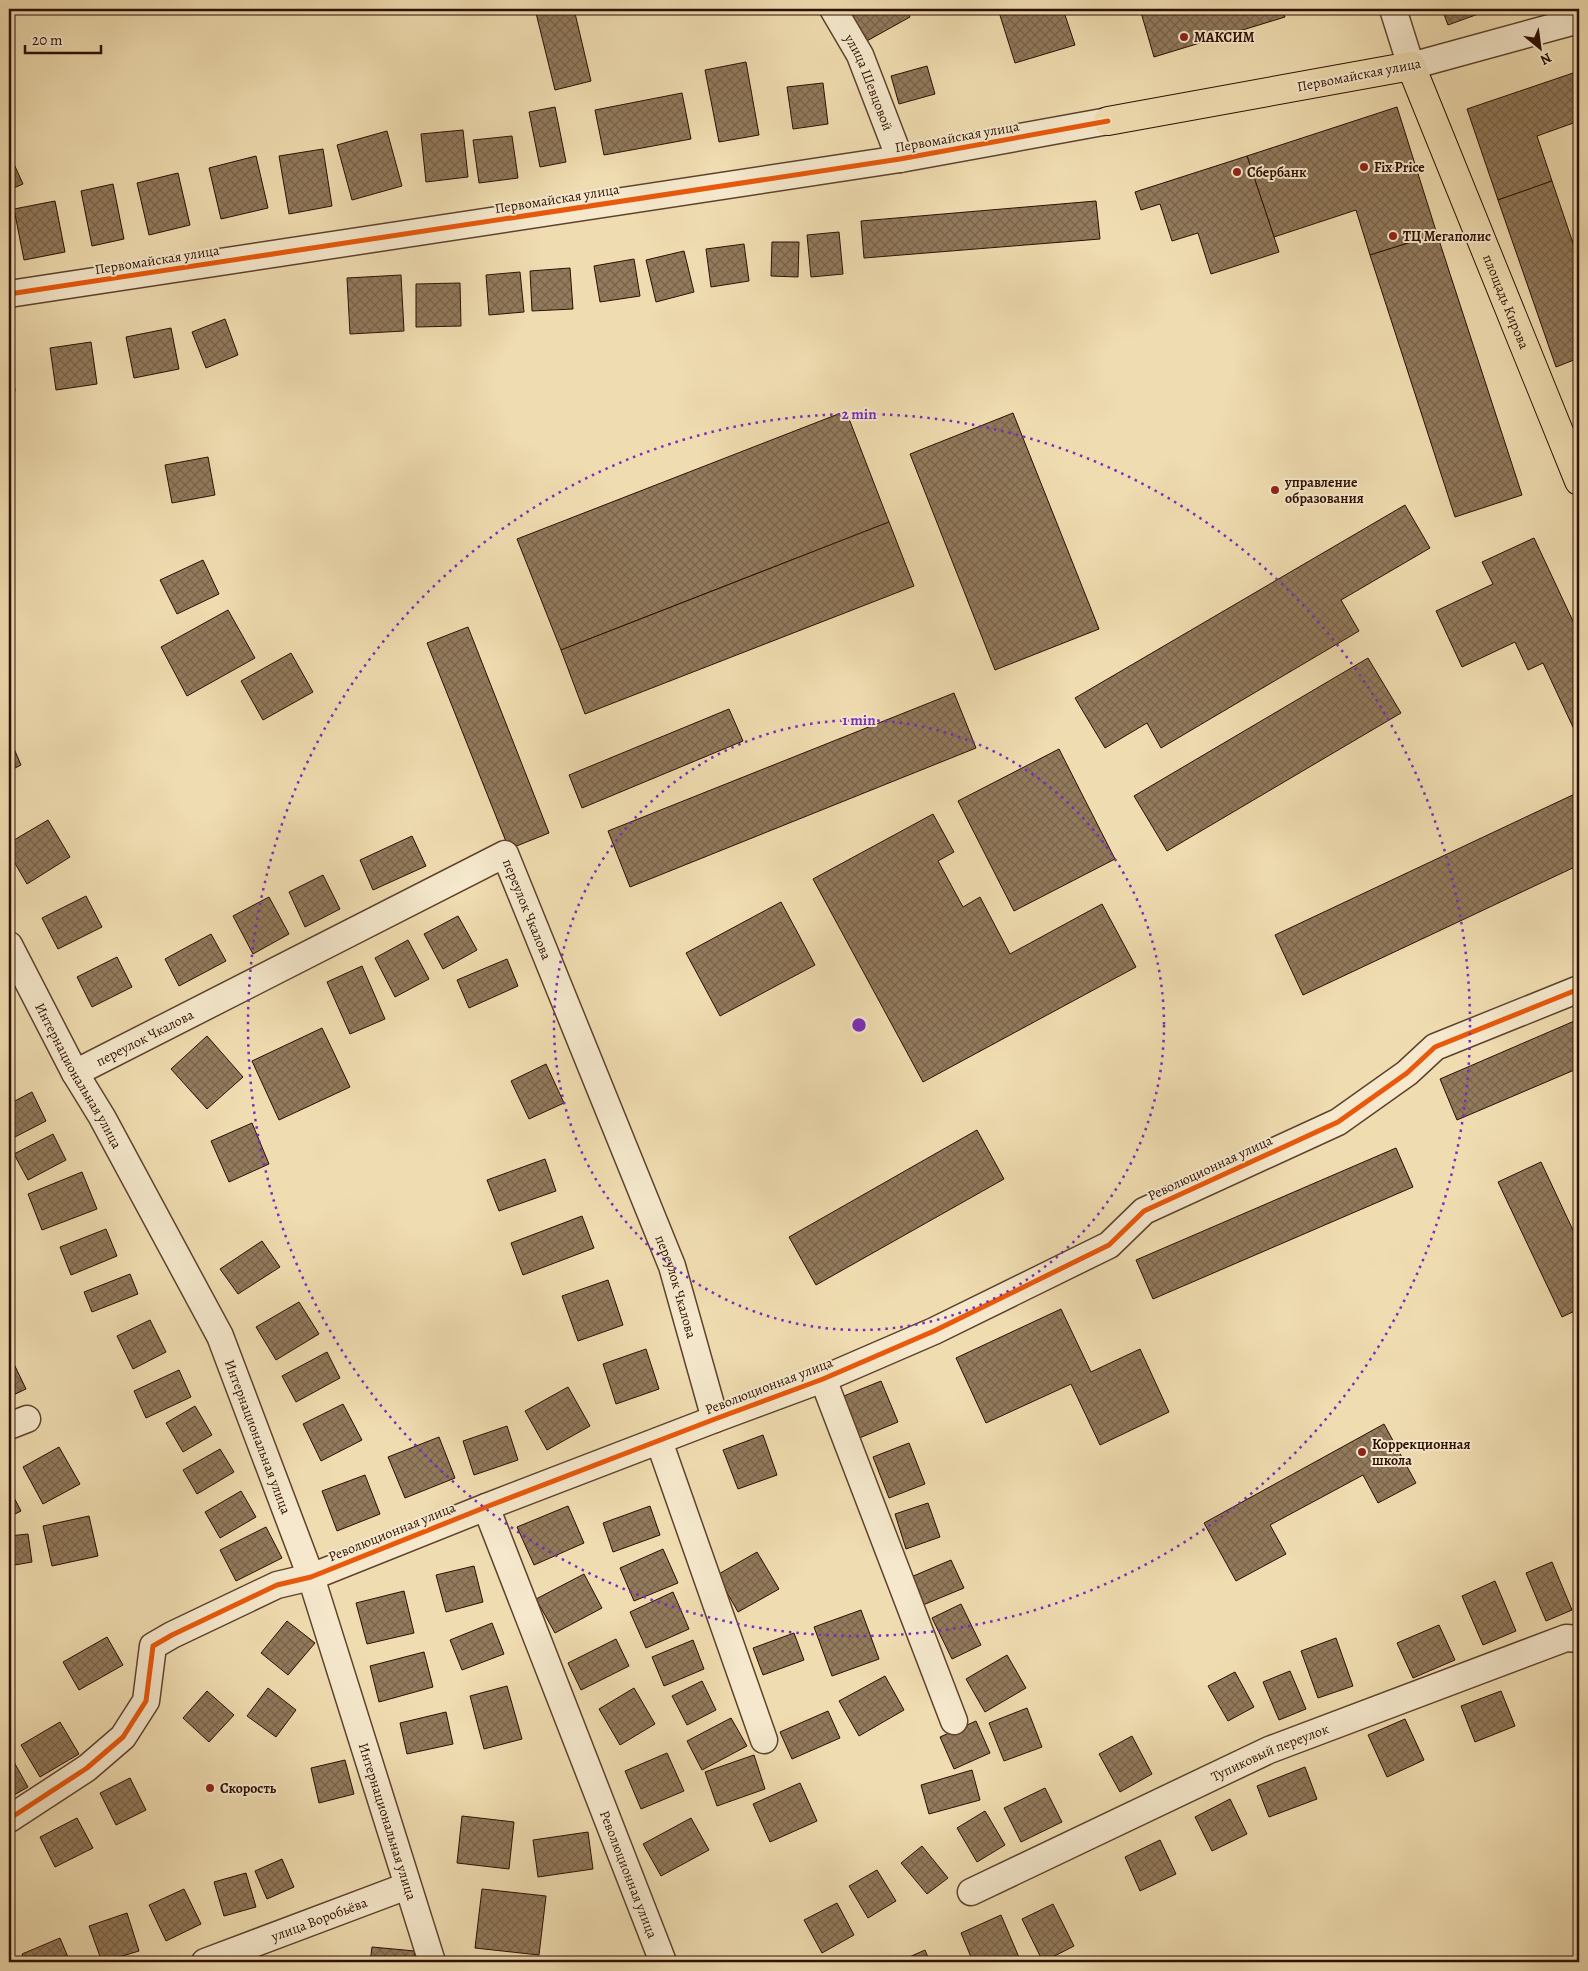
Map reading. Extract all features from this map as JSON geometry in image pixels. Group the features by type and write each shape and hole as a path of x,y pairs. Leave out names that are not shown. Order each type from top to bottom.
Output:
{"main road":[{"name":"Первомайская улица","path":"1108,121 1411,66"},
{"name":"площадь Кирова","path":"1411,66 1579,481"}],"street":[{"name":"улица Шевцовой","path":"833,9 860,55 900,159"},
{"path":"1394,9 1411,66"},
{"name":"Первомайская улица","path":"1411,66 1579,20"},
{"name":"Первомайская улица","path":"9,294 900,159 1108,121"},
{"name":"переулок Чкалова","path":"75,1073 505,854 672,1266 715,1418"},
{"name":"Интернациональная улица","path":"9,945 75,1073 102,1117 220,1336 311,1577 432,1962"},
{"name":"Революционная улица","path":"9,1819 87,1768 123,1737 146,1701 153,1646 172,1635 277,1585 311,1577 486,1506 715,1418 824,1379 934,1330 1109,1246 1144,1211 1338,1122 1408,1073 1435,1047 1579,990"},
{"name":"Революционная улица","path":"824,1379 954,1721"},
{"path":"659,1441 764,1740"},
{"name":"Революционная улица","path":"486,1506 663,1962"},
{"name":"Тупиковый переулок","path":"970,1892 1269,1750 1566,1638 1579,1639"},
{"name":"улица Воробьёва","path":"205,1962 407,1886"}],"building":[{"path":"535,9 574,9 591,81 555,90"},
{"path":"847,9 906,9 910,17 865,42"},
{"path":"998,9 1063,9 1075,45 1015,63"},
{"name":"МАКСИМ","path":"1140,9 1282,9 1285,17 1154,57"},
{"path":"1442,9 1492,9 1448,25"},
{"path":"746,62 759,135 719,142 705,70"},
{"path":"927,66 935,94 899,104 891,76"},
{"path":"1579,71 1579,121 1537,136 1552,181 1498,200 1467,109"},
{"path":"823,83 828,124 793,129 787,87"},
{"path":"682,93 691,139 604,155 595,110"},
{"path":"555,107 566,162 540,167 529,112"},
{"path":"1397,107 1437,234 1370,255 1356,210 1274,237 1247,156"},
{"path":"463,130 468,177 426,182 421,134"},
{"path":"387,131 402,186 352,200 337,145"},
{"path":"512,136 518,178 479,183 473,140"},
{"path":"323,149 332,206 289,214 279,156"},
{"path":"9,153 23,184 9,190"},
{"path":"256,156 268,208 221,219 209,168"},
{"path":"1247,156 1279,252 1211,274 1198,233 1172,241 1160,204 1141,210 1135,192"},
{"path":"178,173 190,225 149,235 137,183"},
{"path":"1552,181 1579,261 1579,358 1556,367 1498,200"},
{"path":"113,184 124,239 92,246 81,191"},
{"path":"55,201 65,252 24,260 14,209"},
{"path":"1096,201 1100,239 864,258 861,221"},
{"path":"839,232 843,274 811,277 807,235"},
{"path":"1437,234 1522,495 1455,517 1370,255"},
{"path":"772,242 799,242 798,277 771,276"},
{"path":"744,244 749,281 711,287 706,249"},
{"path":"684,251 694,292 656,302 646,260"},
{"path":"634,259 640,296 600,302 594,266"},
{"path":"570,268 573,309 532,311 530,271"},
{"path":"520,272 524,312 489,315 486,275"},
{"path":"401,275 404,331 350,334 347,278"},
{"path":"460,283 461,326 416,327 416,284"},
{"path":"225,319 238,355 206,368 192,332"},
{"path":"171,328 179,369 134,378 126,337"},
{"path":"91,342 97,384 56,390 50,348"},
{"path":"9,355 11,355 15,391 9,392"},
{"path":"846,411 889,522 561,650 517,539"},
{"path":"1013,413 1099,629 995,670 910,454"},
{"path":"208,457 215,495 172,503 165,465"},
{"path":"1405,505 1430,548 1341,600 1359,631 1161,748 1147,723 1105,748 1075,698"},
{"path":"889,522 914,586 585,714 561,650"},
{"path":"1534,538 1579,634 1579,740 1543,663 1528,670 1515,642 1462,667 1436,611 1493,584 1482,562"},
{"path":"203,560 219,594 177,614 160,580"},
{"path":"228,610 255,658 187,696 161,647"},
{"path":"468,627 549,833 509,849 427,643"},
{"path":"291,653 313,692 263,720 241,681"},
{"path":"1368,658 1401,713 1167,851 1134,796"},
{"path":"954,693 976,748 630,887 608,831"},
{"path":"729,709 743,741 582,808 569,775"},
{"path":"9,737 21,765 9,771"},
{"path":"1059,749 1115,859 1014,911 958,801"},
{"path":"1579,792 1579,865 1303,995 1275,935"},
{"path":"933,814 954,852 938,861 963,907 980,897 1010,954 1102,904 1136,967 923,1082 813,879"},
{"path":"48,820 70,857 27,884 9,853 9,843"},
{"path":"412,836 426,866 373,890 360,860"},
{"path":"323,875 340,909 305,927 289,892"},
{"path":"86,896 102,927 58,949 42,918"},
{"path":"269,897 289,934 253,954 233,916"},
{"path":"781,902 815,965 720,1016 686,953"},
{"path":"458,916 477,950 443,969 424,934"},
{"path":"211,934 226,961 179,986 165,959"},
{"path":"408,940 429,979 395,997 375,958"},
{"path":"117,957 132,987 92,1007 77,977"},
{"path":"507,959 518,986 469,1008 457,980"},
{"path":"362,966 385,1019 350,1034 327,982"},
{"path":"1579,1019 1579,1068 1457,1120 1440,1079"},
{"path":"322,1028 350,1087 279,1120 252,1061"},
{"path":"207,1036 243,1077 207,1109 171,1069"},
{"path":"546,1064 564,1103 529,1119 511,1081"},
{"path":"32,1092 46,1121 13,1138 9,1130 9,1104"},
{"path":"252,1123 269,1164 229,1182 211,1141"},
{"path":"977,1130 1004,1179 816,1285 789,1237"},
{"path":"53,1134 66,1160 28,1180 14,1154"},
{"path":"1396,1148 1413,1187 1153,1299 1136,1260"},
{"path":"545,1159 556,1191 499,1211 487,1180"},
{"path":"1541,1162 1579,1243 1579,1309 1562,1317 1498,1182"},
{"path":"82,1172 97,1209 42,1230 28,1194"},
{"path":"582,1216 594,1248 523,1275 511,1243"},
{"path":"106,1229 117,1256 71,1275 60,1247"},
{"path":"262,1241 280,1267 238,1294 220,1269"},
{"path":"130,1274 138,1294 92,1312 84,1292"},
{"path":"608,1280 623,1325 578,1341 562,1296"},
{"path":"299,1302 319,1334 276,1360 256,1327"},
{"path":"1061,1309 1091,1372 1140,1349 1169,1412 1100,1445 1071,1384 986,1423 956,1358"},
{"path":"150,1320 166,1352 133,1369 117,1336"},
{"path":"646,1349 659,1389 616,1404 603,1364"},
{"path":"327,1352 340,1378 296,1402 282,1376"},
{"path":"13,1362 26,1389 9,1397 9,1364"},
{"path":"179,1370 191,1397 146,1418 134,1391"},
{"path":"881,1381 898,1422 857,1439 839,1398"},
{"path":"568,1387 590,1426 547,1450 525,1411"},
{"path":"343,1404 362,1440 321,1461 303,1424"},
{"path":"195,1406 212,1435 183,1452 166,1423"},
{"path":"1384,1424 1416,1483 1378,1503 1363,1475 1270,1525 1286,1554 1236,1581 1204,1523"},
{"path":"507,1426 518,1460 474,1475 463,1441"},
{"path":"763,1435 777,1475 738,1489 723,1450"},
{"path":"439,1437 455,1478 405,1498 388,1457"},
{"path":"909,1443 925,1484 889,1498 873,1457"},
{"path":"59,1447 80,1484 43,1504 23,1467"},
{"path":"220,1449 234,1472 197,1494 183,1470"},
{"path":"365,1475 380,1514 337,1531 322,1491"},
{"path":"9,1488 21,1511 9,1517"},
{"path":"241,1491 256,1517 220,1538 205,1512"},
{"path":"928,1503 940,1537 906,1549 895,1514"},
{"path":"568,1506 584,1543 534,1565 517,1527"},
{"path":"650,1506 660,1535 613,1552 603,1523"},
{"path":"89,1516 98,1556 52,1566 43,1526"},
{"path":"266,1527 282,1558 236,1581 220,1550"},
{"path":"28,1534 32,1562 9,1566 9,1536"},
{"path":"663,1549 678,1583 634,1601 620,1568"},
{"path":"757,1552 779,1589 738,1612 717,1575"},
{"path":"951,1560 964,1588 923,1605 911,1577"},
{"path":"1552,1562 1572,1610 1546,1621 1526,1573"},
{"path":"474,1566 483,1602 446,1612 436,1575"},
{"path":"584,1574 602,1608 555,1633 536,1599"},
{"path":"1495,1581 1516,1631 1483,1645 1462,1596"},
{"path":"404,1591 414,1633 367,1644 356,1603"},
{"path":"673,1592 689,1629 646,1648 630,1612"},
{"path":"961,1604 981,1645 952,1659 932,1618"},
{"path":"861,1610 879,1659 832,1676 814,1627"},
{"path":"287,1621 315,1643 288,1675 261,1653"},
{"path":"492,1623 504,1654 462,1670 450,1640"},
{"path":"1439,1625 1455,1660 1413,1678 1397,1643"},
{"path":"794,1633 804,1660 763,1675 753,1648"},
{"path":"107,1637 123,1665 79,1690 63,1662"},
{"path":"1336,1638 1353,1686 1318,1698 1301,1651"},
{"path":"616,1639 629,1666 581,1690 568,1663"},
{"path":"693,1640 704,1669 664,1686 652,1657"},
{"path":"424,1652 433,1687 379,1702 370,1666"},
{"path":"1007,1655 1026,1688 985,1712 966,1679"},
{"path":"1290,1671 1306,1709 1279,1720 1263,1682"},
{"path":"1235,1672 1254,1707 1228,1721 1208,1686"},
{"path":"885,1676 904,1710 859,1736 839,1701"},
{"path":"702,1681 716,1710 687,1725 672,1696"},
{"path":"507,1686 522,1739 484,1749 470,1696"},
{"path":"268,1688 296,1710 276,1737 247,1716"},
{"path":"634,1688 655,1724 620,1745 599,1709"},
{"path":"207,1691 234,1715 209,1742 183,1718"},
{"path":"1501,1691 1515,1726 1475,1742 1461,1706"},
{"path":"1027,1708 1042,1747 1004,1761 989,1723"},
{"path":"828,1711 840,1738 792,1759 780,1732"},
{"path":"446,1712 453,1744 407,1754 400,1723"},
{"path":"731,1718 747,1746 702,1770 687,1741"},
{"path":"1405,1719 1424,1760 1387,1777 1368,1735"},
{"path":"976,1721 990,1753 954,1769 940,1737"},
{"path":"60,1722 79,1754 40,1777 21,1745"},
{"path":"1132,1736 1152,1774 1120,1792 1099,1754"},
{"path":"667,1753 684,1791 641,1809 625,1771"},
{"path":"754,1755 765,1789 717,1806 705,1772"},
{"path":"9,1756 28,1787 9,1798"},
{"path":"345,1760 354,1794 319,1803 311,1768"},
{"path":"1305,1767 1317,1799 1269,1817 1257,1786"},
{"path":"972,1770 980,1800 929,1814 921,1785"},
{"path":"130,1778 146,1810 116,1825 100,1793"},
{"path":"800,1783 817,1821 770,1842 753,1804"},
{"path":"1045,1788 1062,1822 1021,1842 1004,1808"},
{"path":"1230,1799 1247,1834 1212,1851 1195,1817"},
{"path":"985,1811 1005,1845 977,1862 957,1828"},
{"path":"462,1816 514,1822 509,1869 457,1863"},
{"path":"77,1818 93,1848 55,1867 40,1837"},
{"path":"691,1818 709,1850 661,1876 643,1844"},
{"path":"588,1832 593,1869 538,1877 533,1840"},
{"path":"1160,1840 1176,1874 1140,1891 1125,1857"},
{"path":"922,1846 948,1878 927,1894 901,1863"},
{"path":"282,1859 294,1887 267,1899 255,1871"},
{"path":"877,1870 896,1901 868,1918 849,1886"},
{"path":"246,1873 256,1907 224,1916 214,1882"},
{"path":"184,1889 201,1924 166,1941 149,1905"},
{"path":"482,1889 546,1896 539,1955 475,1948"},
{"path":"837,1903 854,1935 822,1953 804,1920"},
{"path":"1053,1904 1074,1946 1043,1962 1022,1919"},
{"path":"127,1913 139,1951 102,1962 89,1926"},
{"path":"1001,1915 1021,1962 973,1962 961,1933"},
{"path":"60,1938 70,1962 25,1962 22,1954"},
{"path":"372,1947 415,1951 413,1962 370,1962"},
{"path":"925,1950 930,1962 898,1962"}],"cycle path":[{"path":"9,294 900,159 1108,121"},
{"path":"9,1819 87,1768 123,1737 146,1701 153,1646 172,1635 277,1585 311,1577 486,1507 823,1379 934,1331 1109,1245 1144,1211 1338,1122 1407,1073 1435,1047 1579,989"}],"place":[{"name":"МАКСИМ","path":"1184,37"},
{"name":"Fix Price","path":"1364,167"},
{"name":"Сбербанк","path":"1237,172"},
{"name":"ТЦ Мегаполис","path":"1393,236"},
{"name":"управление образования","path":"1275,490"},
{"name":"Коррекционная школа","path":"1362,1452"},
{"name":"Скорость","path":"210,1788"}]}
